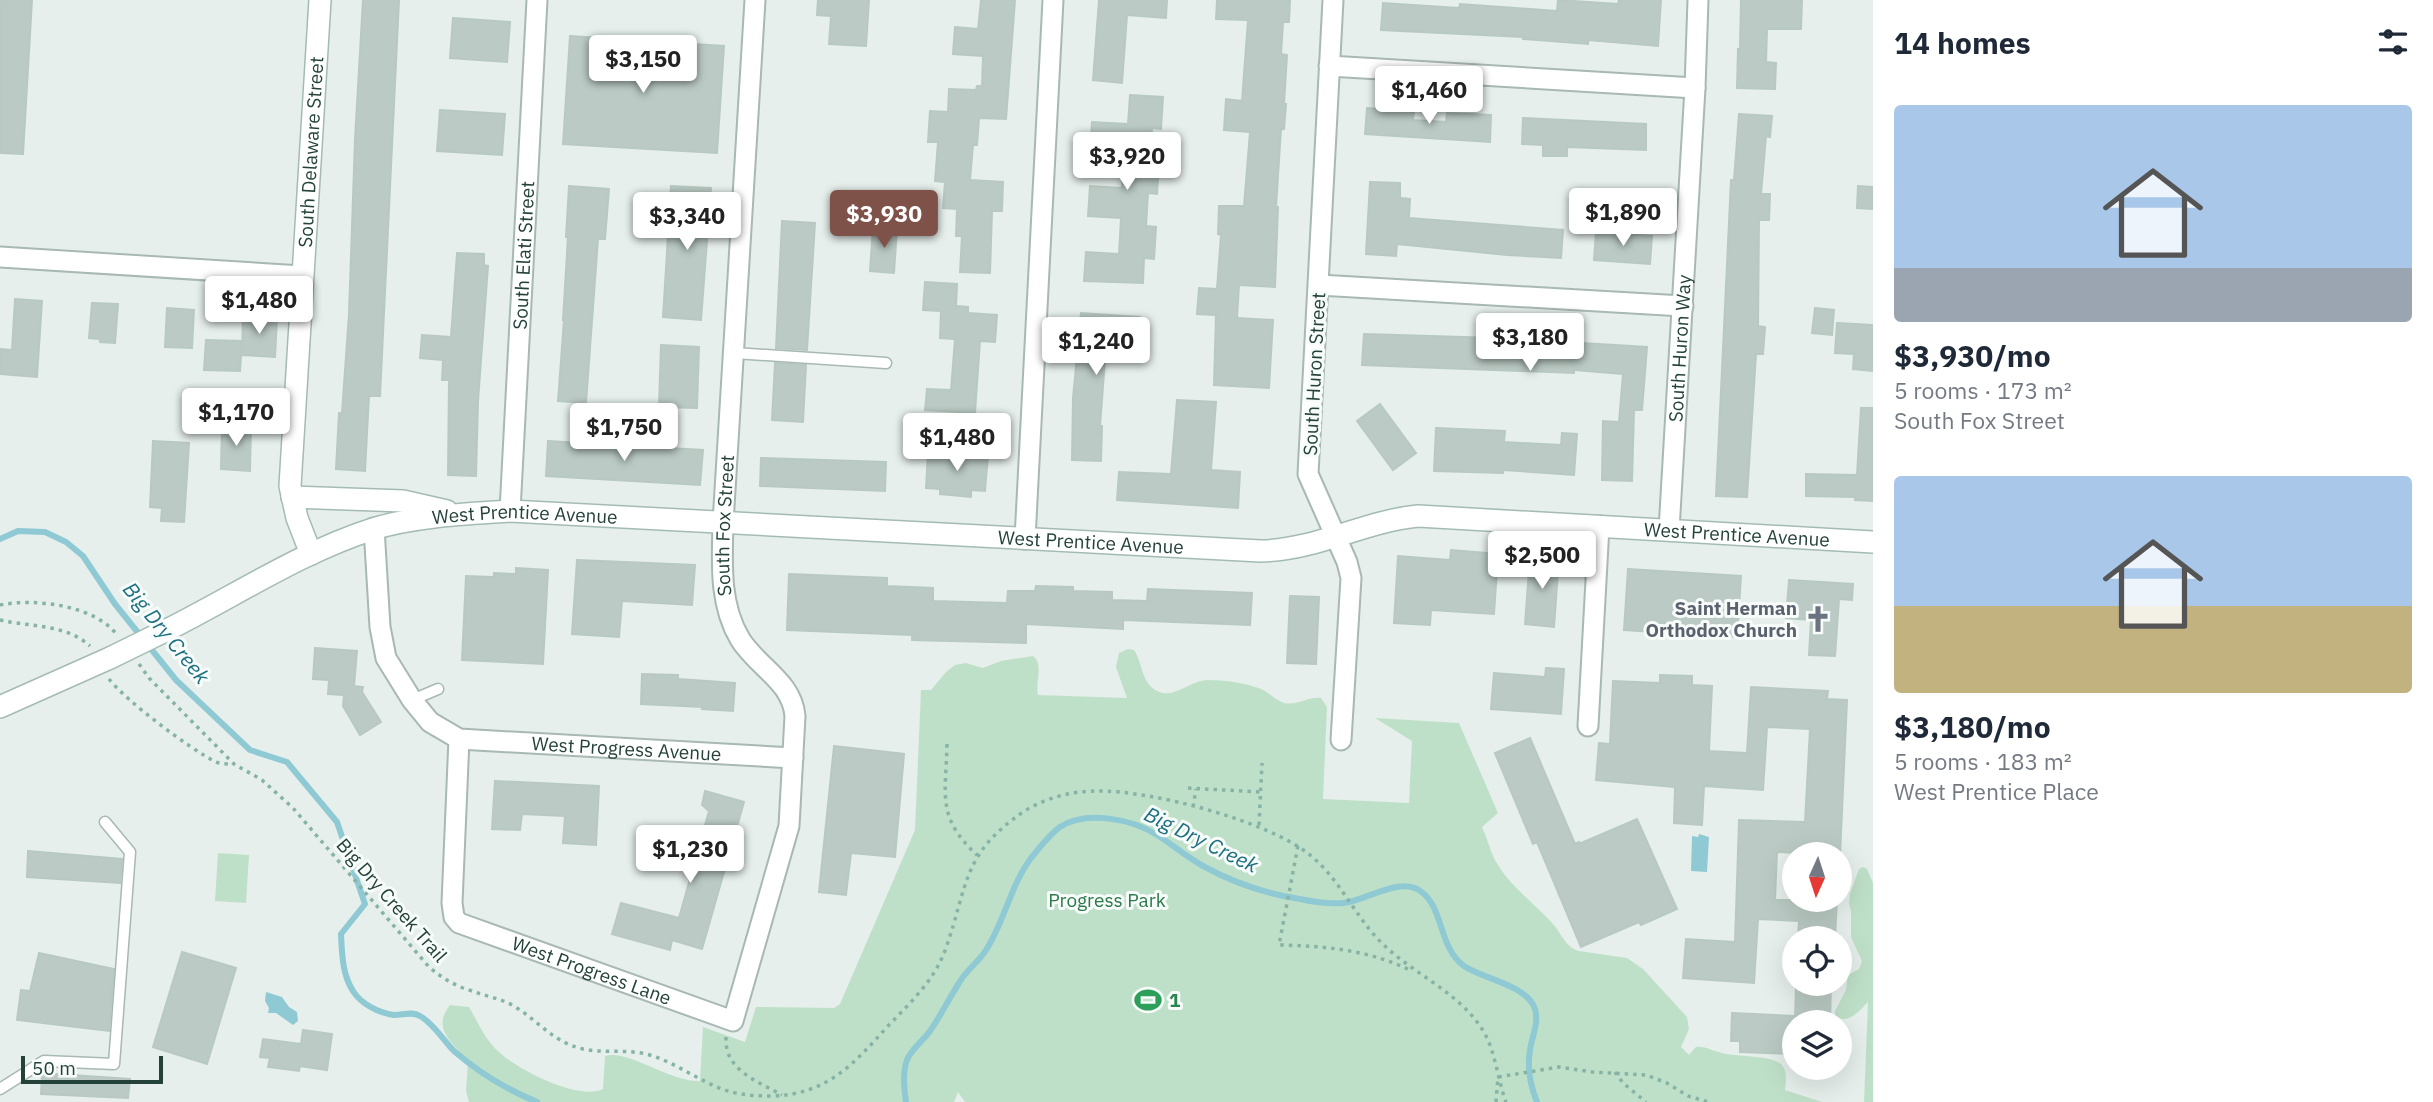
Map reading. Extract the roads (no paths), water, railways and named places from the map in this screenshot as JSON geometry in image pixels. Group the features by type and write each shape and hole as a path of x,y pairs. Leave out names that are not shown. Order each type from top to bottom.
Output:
{"street":[{"name":"South Delaware Street","path":"311,554 297,518 290,486 320,0"},
{"name":"South Elati Street","path":"510,511 537,0"},
{"name":"South Fox Street","path":"733,1021 789,826 795,716 791,697 740,639 730,616 722,577 755,0"},
{"path":"1025,538 1053,0"},
{"name":"South Huron Street","path":"1333,0 1308,474 1347,562 1351,578 1341,740"},
{"name":"South Huron Way","path":"1669,530 1698,0"},
{"path":"1329,66 1695,88"},
{"path":"0,257 302,276"},
{"path":"1319,285 1683,306"},
{"path":"292,497 403,501 463,514"},
{"name":"West Prentice Avenue","path":"0,707 109,669 167,630 311,554 374,528 463,514 510,511 1261,551 1292,548 1397,519 1418,516 1873,542"},
{"path":"1588,726 1599,526"},
{"path":"374,528 380,627 386,658 430,722 459,739"},
{"name":"West Progress Avenue","path":"459,739 793,758"},
{"name":"West Progress Lane","path":"459,739 452,903 454,917 468,928 733,1021"}],"lane":[{"path":"734,353 887,363"},
{"path":"412,699 438,689"},
{"path":"0,1089 44,1061 114,1064 130,852 105,822"}],"water":[{"path":"1699,834 1709,837 1707,872 1691,871 1692,836 1698,837"},
{"path":"266,992 282,997 289,1007 297,1012 298,1021 293,1025 276,1013 268,1013"}],"waterway":[{"name":"Big Dry Creek","path":"0,539 18,531 45,532 66,542 83,556 115,604 176,680 250,750 287,762 337,822 365,904 341,934 345,971 356,996 382,1012 420,1016 454,1051 473,1066 504,1086 537,1102"},
{"name":"Big Dry Creek","path":"906,1102 904,1076 909,1056 930,1031 963,977 991,942 1031,858 1060,827 1071,822 1096,818 1122,821 1147,829 1216,873 1276,894 1337,903 1352,901 1394,887 1405,886 1423,893 1435,909 1450,950 1456,958 1472,971 1514,988 1523,994 1535,1009 1536,1024 1529,1063 1537,1102"}],"place":[{"name":"Saint Herman Orthodox Church","path":"1818,619"},
{"name":"1","path":"1148,1000"}],"park label":[{"name":"Progress Park","path":"1107,900"}]}
